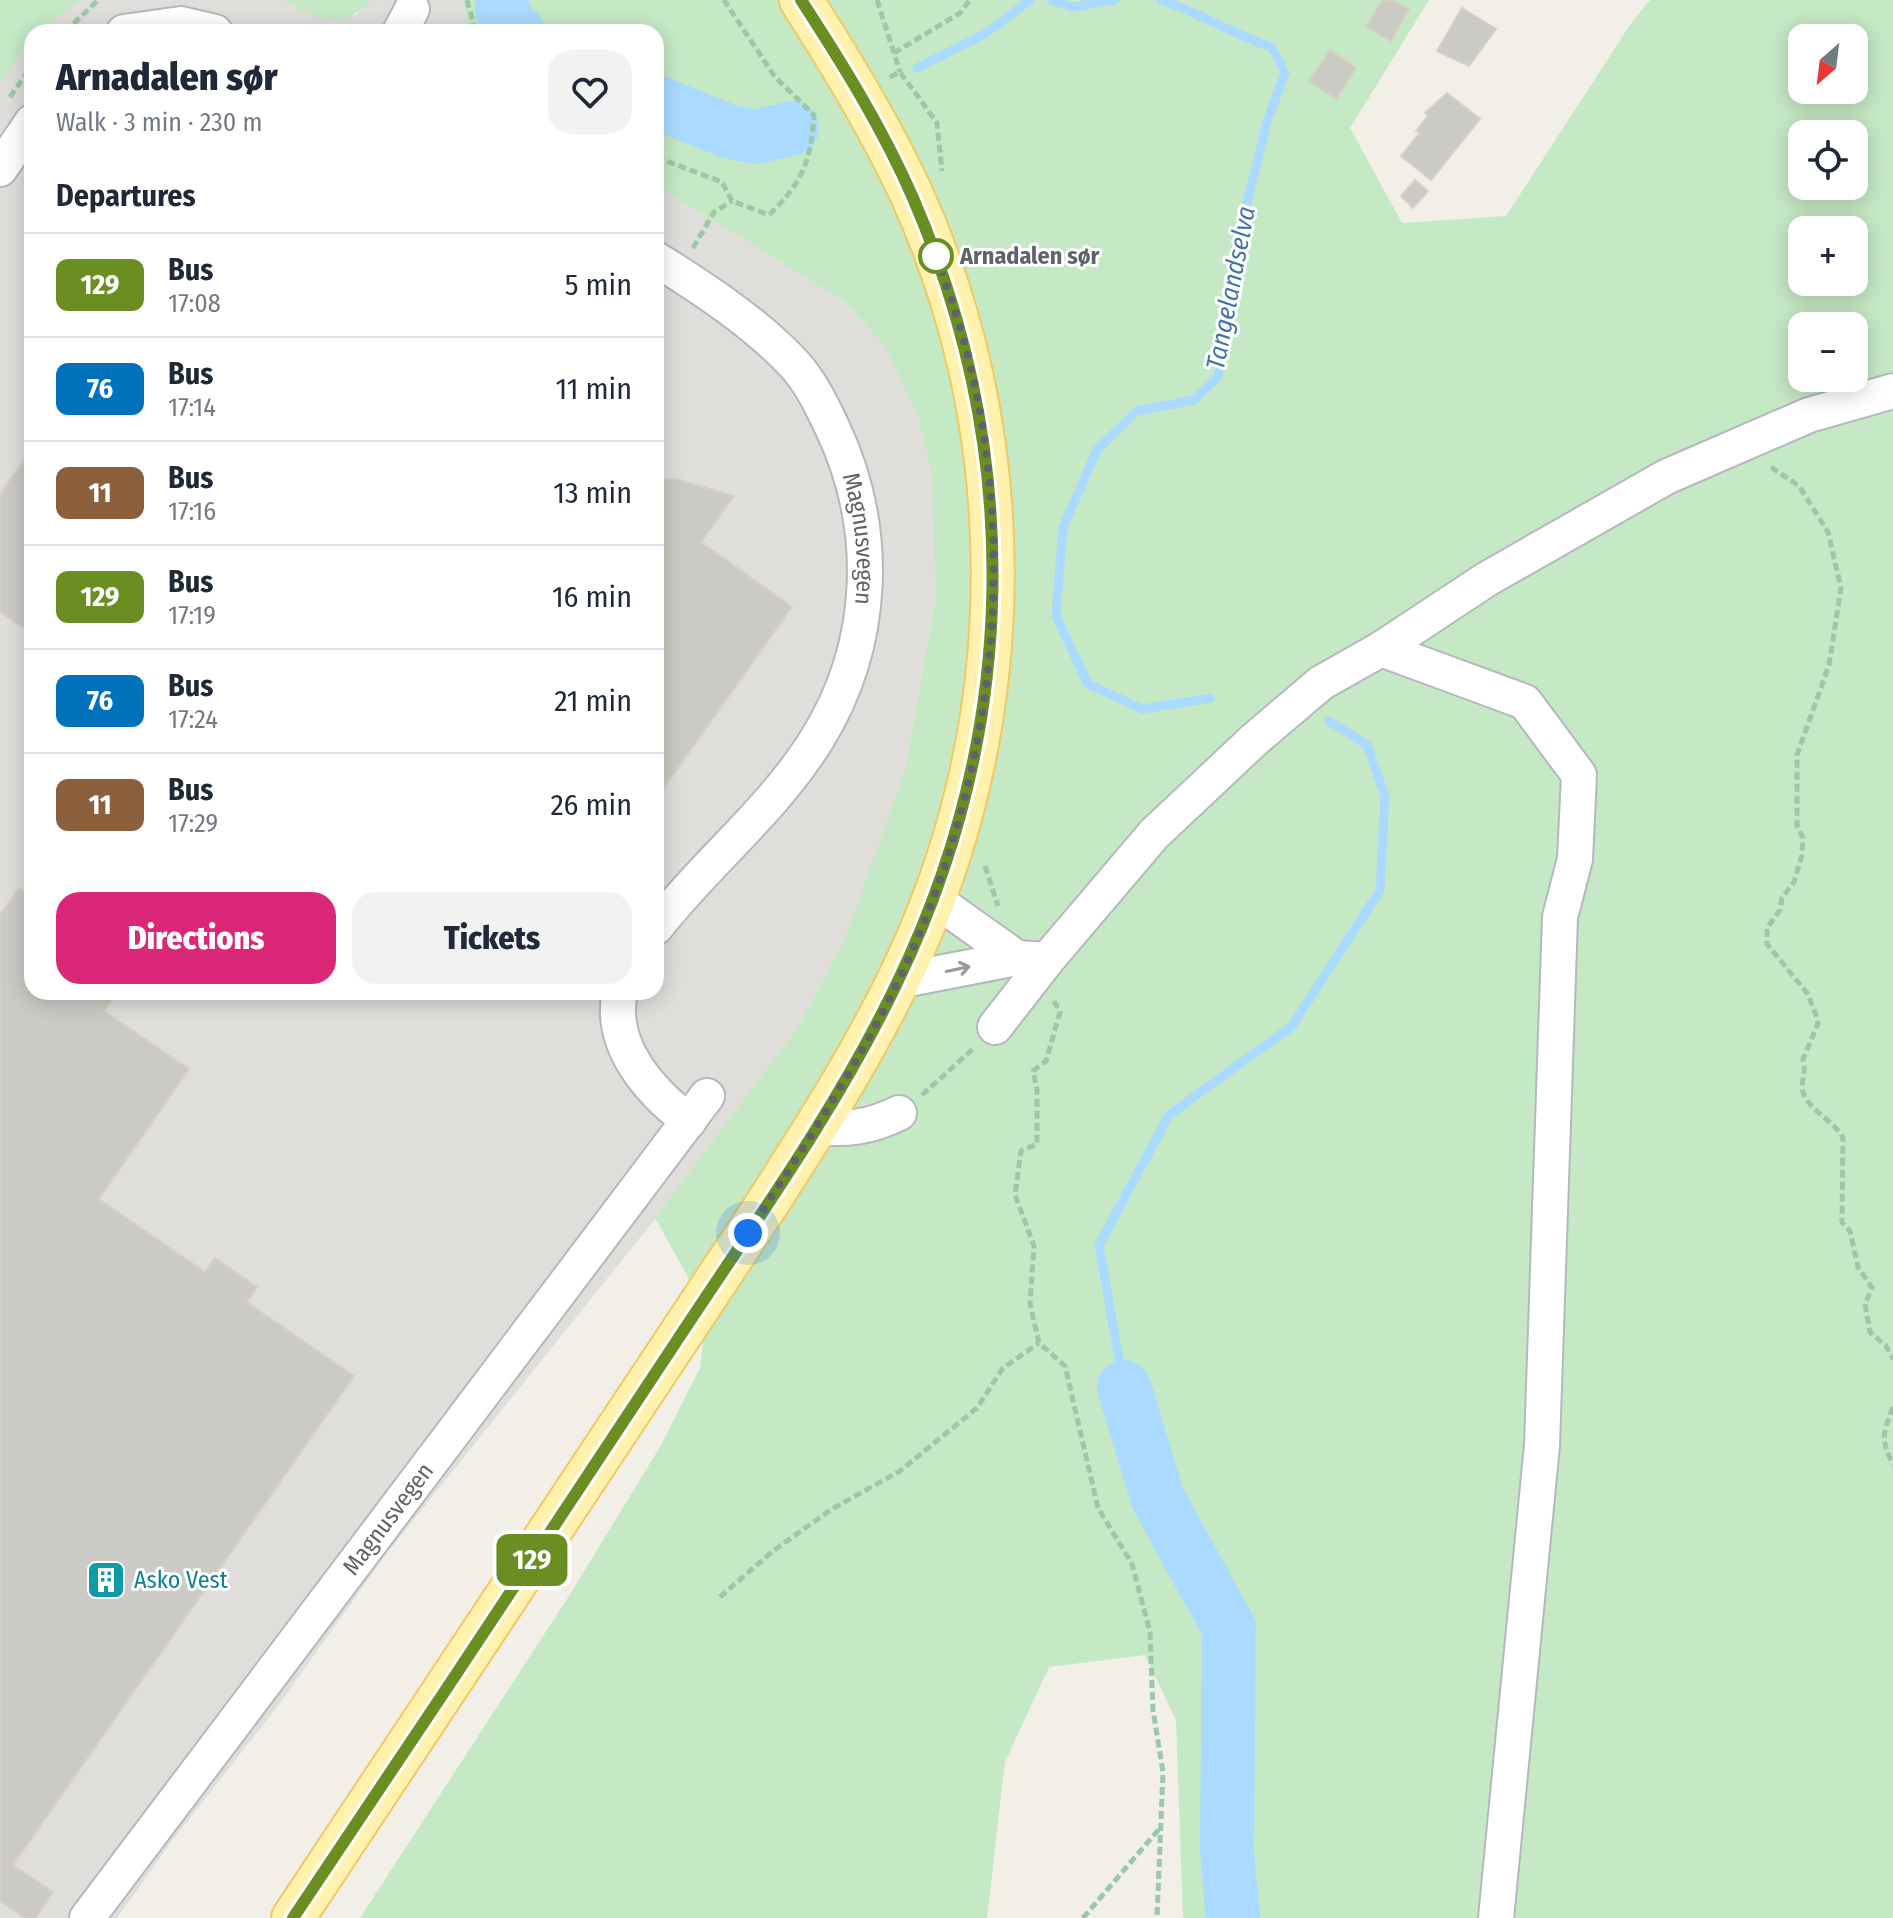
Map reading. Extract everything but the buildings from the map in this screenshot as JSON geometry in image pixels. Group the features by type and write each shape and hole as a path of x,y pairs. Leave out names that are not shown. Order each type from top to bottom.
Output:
{"main road":[{"path":"293,1918 816,1127 898,981 934,899 966,799 978,746 992,633 992,526 980,413 952,301 910,192 832,48 801,0"},
{"path":"320,1918 353,1867 430,1714"},
{"path":"272,1918 330,1863"}],"lane":[{"path":"0,169 20,111"},
{"name":"Magnusvegen","path":"664,918 815,742 839,702 864,613 866,554 861,516 841,447 821,403 797,367 758,330 668,266"},
{"path":"995,1027 1032,959 1154,834 1254,740 1321,683 1381,649 1487,579 1666,477 1809,415 1893,391"},
{"path":"1381,649 1525,702 1579,775 1575,859 1560,917 1542,1445 1496,1918"},
{"path":"934,899 1032,959"},
{"path":"898,981 1032,959"},
{"name":"Magnusvegen","path":"87,1918 698,1108 664,1103 640,1075 621,1034 620,1000"},
{"path":"816,1127 855,1128 876,1124 899,1113"}],"path":[{"path":"73,24 98,0"},
{"path":"467,0 474,24"},
{"path":"664,160 722,182 732,201 769,215 789,195 811,154 814,115 775,77 724,0"},
{"path":"877,0 900,72 937,123 942,178"},
{"path":"894,53 960,13 970,0"},
{"path":"882,82 900,72"},
{"path":"668,266 714,212 732,201"},
{"path":"1741,444 1749,461 1779,469 1799,486 1828,532 1841,588 1829,665 1797,755 1797,825 1803,838 1802,855 1794,882 1767,928 1767,944 1807,993 1815,1012 1818,1024 1803,1059 1806,1068 1803,1092 1808,1102 1838,1128 1843,1138 1842,1222 1850,1231 1858,1267 1872,1288 1865,1304 1870,1332 1886,1346 1893,1359"},
{"path":"1032,959 1060,1012 1046,1061 1033,1071 1037,1089 1037,1144 1021,1151 1015,1195 1034,1246 1030,1304 1039,1343 1065,1366 1098,1508 1132,1564 1150,1632 1153,1710 1163,1772 1157,1918"},
{"path":"899,1113 946,1077 995,1027"},
{"path":"720,1597 773,1551 832,1509 900,1471 977,1408 1003,1368 1039,1343"},
{"path":"1893,1407 1882,1430 1884,1447 1893,1465"},
{"path":"1083,1918 1161,1827"}],"shaded area":[{"path":"80,0 281,0 313,15 355,15 373,0 463,0 468,24 49,24"},
{"path":"24,50 24,1000 664,1000 664,190 844,301 885,346 918,417 932,476 936,597 905,770 847,936 799,1026 655,1219 387,1553 278,1706 171,1842 117,1918 0,1918 0,84"}],"green space":[{"path":"0,0 80,0 49,24 24,24 24,50 0,84"},
{"path":"281,0 373,0 349,17 328,20"},
{"path":"463,0 1429,0 1350,128 1402,223 1506,216 1632,22 1650,0 1893,0 1893,1918 1183,1918 1176,1720 1145,1655 1049,1667 1005,1762 987,1918 360,1918 569,1596 660,1447 700,1368 705,1320 687,1275 655,1218 799,1026 846,936 905,770 936,597 932,476 918,417 885,346 844,301 664,190 664,24 468,24"}],"waterway":[{"name":"Tangelandselva","path":"502,0 502,10 509,24"},
{"name":"Tangelandselva","path":"917,68 985,34 1030,0"},
{"name":"Tangelandselva","path":"1051,0 1073,7 1115,0"},
{"name":"Tangelandselva","path":"1161,0 1272,47 1285,73 1267,122 1232,264 1218,377 1194,400 1137,411 1097,450 1063,527 1056,616 1088,684 1142,709 1210,698"},
{"name":"Tangelandselva","path":"664,105 728,131 756,137 792,128"},
{"path":"1124,1387 1099,1245 1169,1115 1292,1026 1380,890 1385,796 1367,745 1329,721"},
{"path":"1124,1387 1158,1499 1229,1628 1227,1850 1233,1918"}],"bus line":[{"name":"129","path":"293,1918 748,1233 840,1088 915,944 934,899 966,799 986,690 994,579 988,470 971,368 952,301 910,192 832,48 801,0"}],"place":[{"name":"Arnadalen sør","path":"936,256"},
{"name":"Asko Vest","path":"106,1580"}],"route":[{"path":"748,1233 840,1088 898,981 934,899 966,799 978,746 992,633 994,579 988,470 971,368 933,247 936,256"}]}
